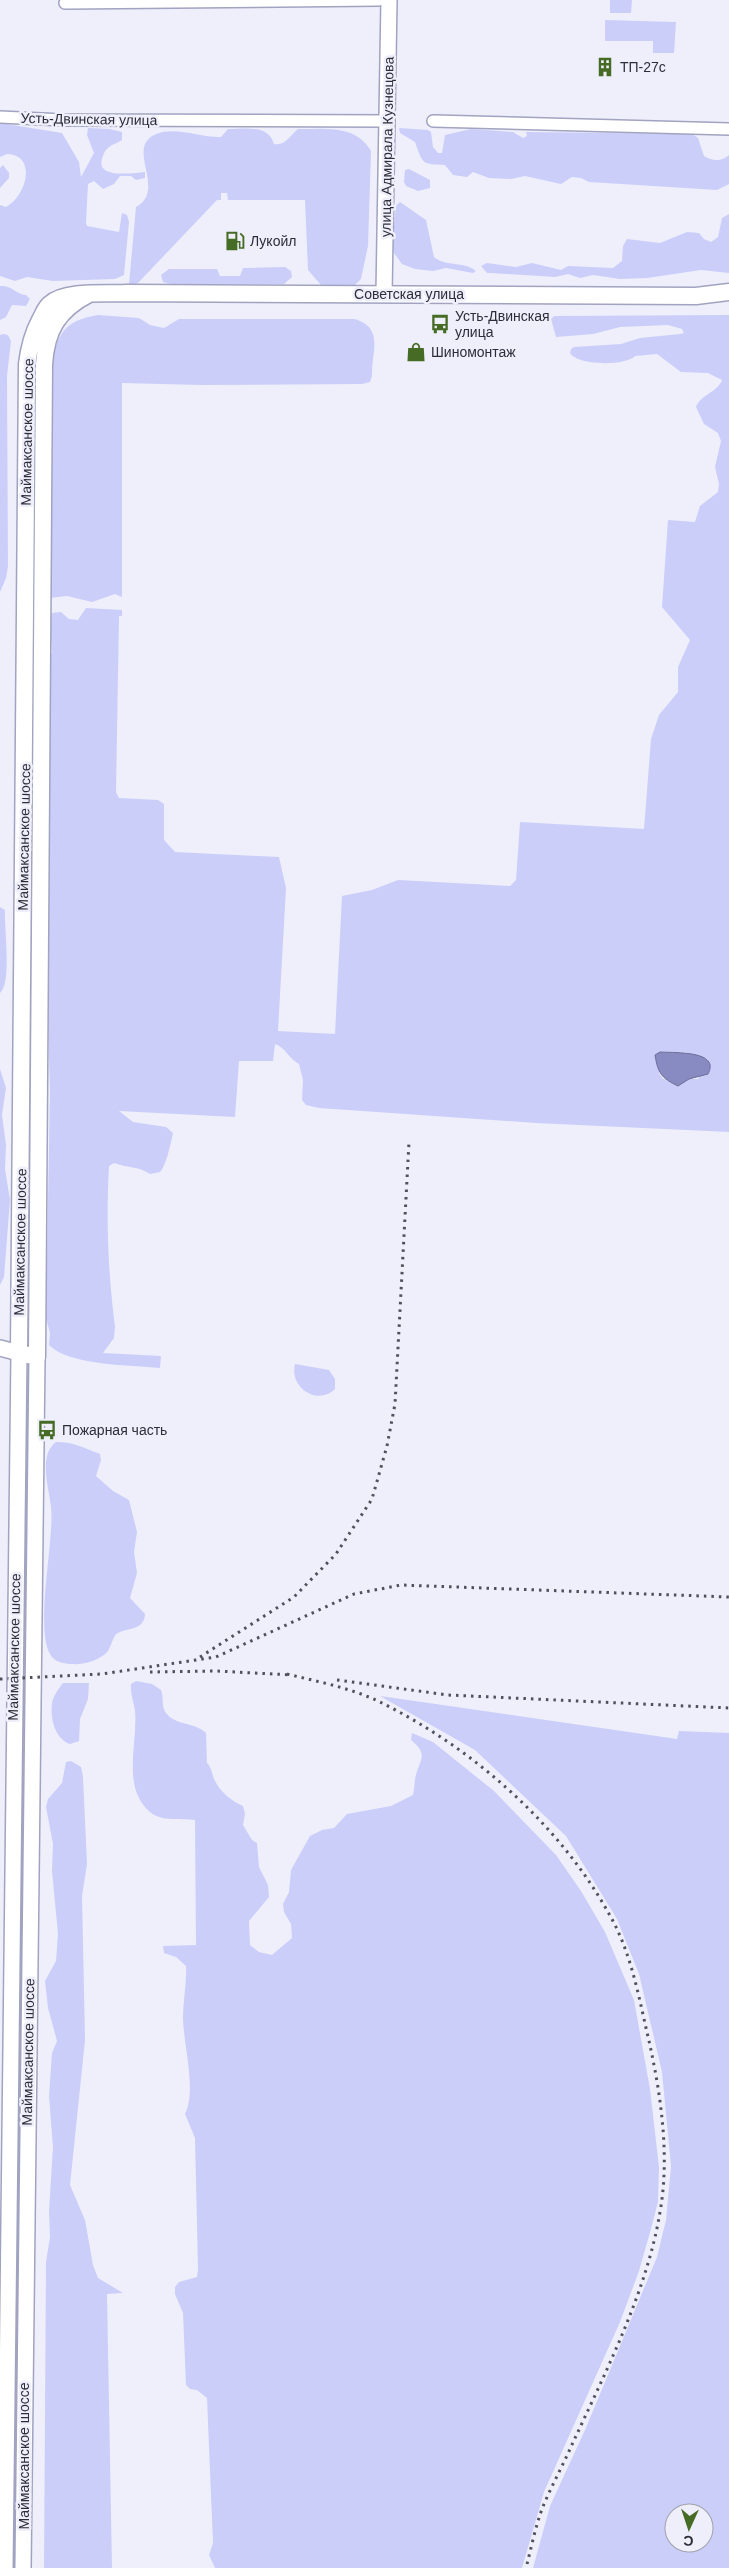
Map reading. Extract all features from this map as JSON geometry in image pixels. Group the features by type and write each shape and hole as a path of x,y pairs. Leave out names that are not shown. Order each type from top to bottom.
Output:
{"main road":[{"name":"улица Адмирала Кузнецова","path":"384,294 388,121 388,0"},
{"name":"Советская улица","path":"89,294 696,296 729,292"},
{"name":"Маймаксанское шоссе","path":"5,2568 19,1353 27,364 32,336 49,305 60,298 89,294"},
{"name":"Маймаксанское шоссе","path":"23,2568 37,1357 44,365 46,341 59,317 67,306 89,294"},
{"path":"0,1348 37,1357"}],"street":[{"path":"65,2 379,0"},
{"name":"Усть-Двинская улица","path":"0,117 63,120 388,121"},
{"path":"433,121 729,129"}],"shaded area":[{"path":"610,0 632,0 631,13 610,13"},
{"path":"605,20 676,22 674,53 653,53 653,41 605,41"},
{"path":"0,123 62,133 79,162 81,177 94,153 87,135 88,128 110,129 122,132 122,140 105,151 102,165 105,170 110,172 125,174 145,172 145,178 136,180 131,176 120,176 114,184 103,189 94,181 88,184 86,223 87,226 119,232 122,213 127,215 129,222 124,275 115,279 53,281 27,277 15,281 0,276 0,205 6,207 19,195 26,177 26,169 23,161 17,156 7,154 0,157"},
{"path":"248,128 261,130 267,133 274,144 285,142 298,129 339,130 357,136 365,142 371,151 368,246 361,279 354,286 321,285 308,270 305,200 228,200 227,193 221,193 221,200 217,200 137,284 129,284 136,207 145,200 148,191 144,159 146,141 154,135 170,131 221,137 228,129"},
{"path":"399,128 428,130 431,132 433,147 438,153 442,153 445,135 471,129 513,132 523,138 527,136 526,132 692,134 698,138 704,156 717,160 729,155 729,184 717,190 589,182 581,178 572,177 561,184 525,176 511,179 489,178 473,172 467,177 453,175 445,165 424,162 415,142 400,133"},
{"path":"3,165 9,173 9,178 0,188 0,168"},
{"path":"409,169 430,180 430,188 418,191 406,186 404,182 405,170"},
{"path":"400,202 426,220 434,257 444,262 466,266 476,271 473,273 446,268 433,271 415,269 402,264 394,253 392,243 396,206"},
{"path":"729,214 729,273 701,270 647,278 620,279 593,275 580,278 568,274 555,277 487,273 481,266 487,263 516,267 532,263 561,270 568,266 613,268 622,261 623,246 627,239 660,243 687,232 699,233 704,239 711,242 718,237 722,218"},
{"path":"285,267 291,271 292,277 284,284 170,284 163,282 161,275 169,269 217,269 220,276 240,276 243,268"},
{"path":"0,286 10,288 26,295 30,299 26,306 12,305 6,317 0,320"},
{"path":"98,315 139,318 150,325 164,328 179,319 355,319 364,323 370,329 373,335 374,350 370,382 362,384 201,385 122,383 122,597 115,594 92,602 67,596 50,598 51,368 59,338 69,325"},
{"path":"729,315 729,1132 536,1123 319,1108 306,1105 302,1100 303,1080 299,1064 275,1044 273,1061 239,1061 235,1117 119,1111 133,1122 166,1127 173,1133 166,1160 160,1172 150,1174 114,1163 109,1166 108,1246 115,1327 114,1338 103,1353 161,1356 160,1368 86,1361 59,1352 49,1345 50,1333 46,1318 50,1090 46,955 47,706 50,695 49,659 52,652 50,619 52,613 61,612 69,619 78,620 86,608 122,610 122,616 119,616 116,792 119,798 158,800 164,804 164,840 175,852 279,857 286,888 278,1031 335,1034 342,896 372,890 398,880 510,886 516,880 520,822 644,829 651,739 659,715 678,692 678,667 690,640 662,607 668,520 695,522 700,506 718,492 719,484 715,467 721,441 718,433 704,424 696,407 701,399 717,388 722,380 708,373 681,372 657,354 635,356 622,362 602,363 582,360 570,353 574,347 621,344 640,338 684,333 682,329 668,325 620,327 593,334 556,337 551,319 554,316","holes":["660,1052 685,1052 708,1059 698,1079 689,1079 677,1086 662,1078 659,1073"]},
{"path":"0,335 8,335 11,341 7,376 8,566 6,578 0,592"},
{"path":"33,366 38,366 36,591 32,591"},
{"path":"0,907 5,910 7,967 4,987 0,993"},
{"path":"660,1052 694,1054 702,1057 708,1061 710,1066 708,1074 689,1079 678,1086 664,1077 659,1071 655,1055"},
{"path":"0,1069 6,1088 2,1115 6,1145 5,1169 10,1200 4,1277 0,1285"},
{"path":"295,1364 329,1370 335,1379 335,1389 321,1396 306,1392 296,1380 294,1373"},
{"path":"22,1372 29,1372 26,1668 19,1668"},
{"path":"56,1442 74,1444 100,1454 101,1460 96,1476 113,1491 129,1500 137,1532 134,1552 137,1573 130,1598 145,1614 144,1619 139,1626 116,1634 108,1651 101,1657 82,1664 59,1662 54,1659 47,1646 44,1629 51,1521 46,1463 47,1455"},
{"path":"136,1681 152,1684 161,1690 164,1708 170,1717 197,1727 206,1733 207,1763 215,1781 227,1796 243,1806 245,1814 243,1825 252,1840 257,1843 259,1867 268,1885 269,1897 249,1921 250,1945 259,1952 272,1955 292,1938 291,1924 284,1912 283,1904 289,1892 291,1870 310,1836 322,1830 334,1828 347,1814 391,1806 413,1795 415,1777 422,1753 411,1740 412,1733 433,1742 494,1791 556,1855 581,1891 605,1932 634,2000 650,2089 659,2167 658,2202 639,2271 620,2322 544,2492 522,2568 215,2568 209,2555 213,2543 207,2398 197,2390 190,2389 186,2385 183,2313 175,2294 175,2287 179,2282 197,2277 198,2269 195,2138 185,2114 190,2093 183,2017 186,1966 176,1957 164,1953 163,1946 196,1945 195,1820 160,1817 150,1812 141,1802 133,1778 135,1711 131,1684"},
{"path":"20,1682 27,1683 26,1734 22,1737 20,1735"},
{"path":"63,1683 89,1683 88,1699 80,1719 79,1741 70,1744 57,1733 52,1715 53,1699"},
{"path":"380,1696 677,1739 679,1731 729,1733 729,2568 533,2568 550,2506 585,2430 657,2257 666,2220 671,2166 662,2072 639,1974 617,1919 566,1836 475,1750"},
{"path":"71,1761 81,1767 83,1777 87,1864 82,1896 85,2040 70,2185 85,2220 93,2265 98,2278 123,2293 107,2294 112,2568 44,2568 46,2262 50,2237 49,2211 53,2147 49,2096 52,2053 57,2041 48,2008 45,1981 56,1961 58,1934 52,1871 53,1844 46,1807 48,1799 62,1783 66,1762"},
{"path":"25,1771 17,2568 10,2568 19,1773"}],"railway":[{"path":"200,1657 294,1597 336,1554 372,1499 387,1446 395,1404 409,1142"},
{"path":"0,1679 102,1674 216,1657 354,1594 401,1585 729,1597"},
{"path":"150,1672 216,1671 292,1675"},
{"path":"287,1674 347,1689 382,1703 417,1722 451,1744 515,1796 545,1825 595,1890 615,1925 627,1953 635,1982 653,2062 663,2126 664,2170 660,2212 654,2242 635,2303 610,2363 548,2494 535,2531 526,2568"},
{"path":"337,1680 448,1695 729,1708"}],"place":[{"name":"ТП-27c","path":"605,67"},
{"name":"Лукойл","path":"235,241"},
{"name":"Усть-Двинская улица","path":"440,324"},
{"name":"Шиномонтаж","path":"416,352"},
{"name":"Пожарная часть","path":"47,1430"}]}
